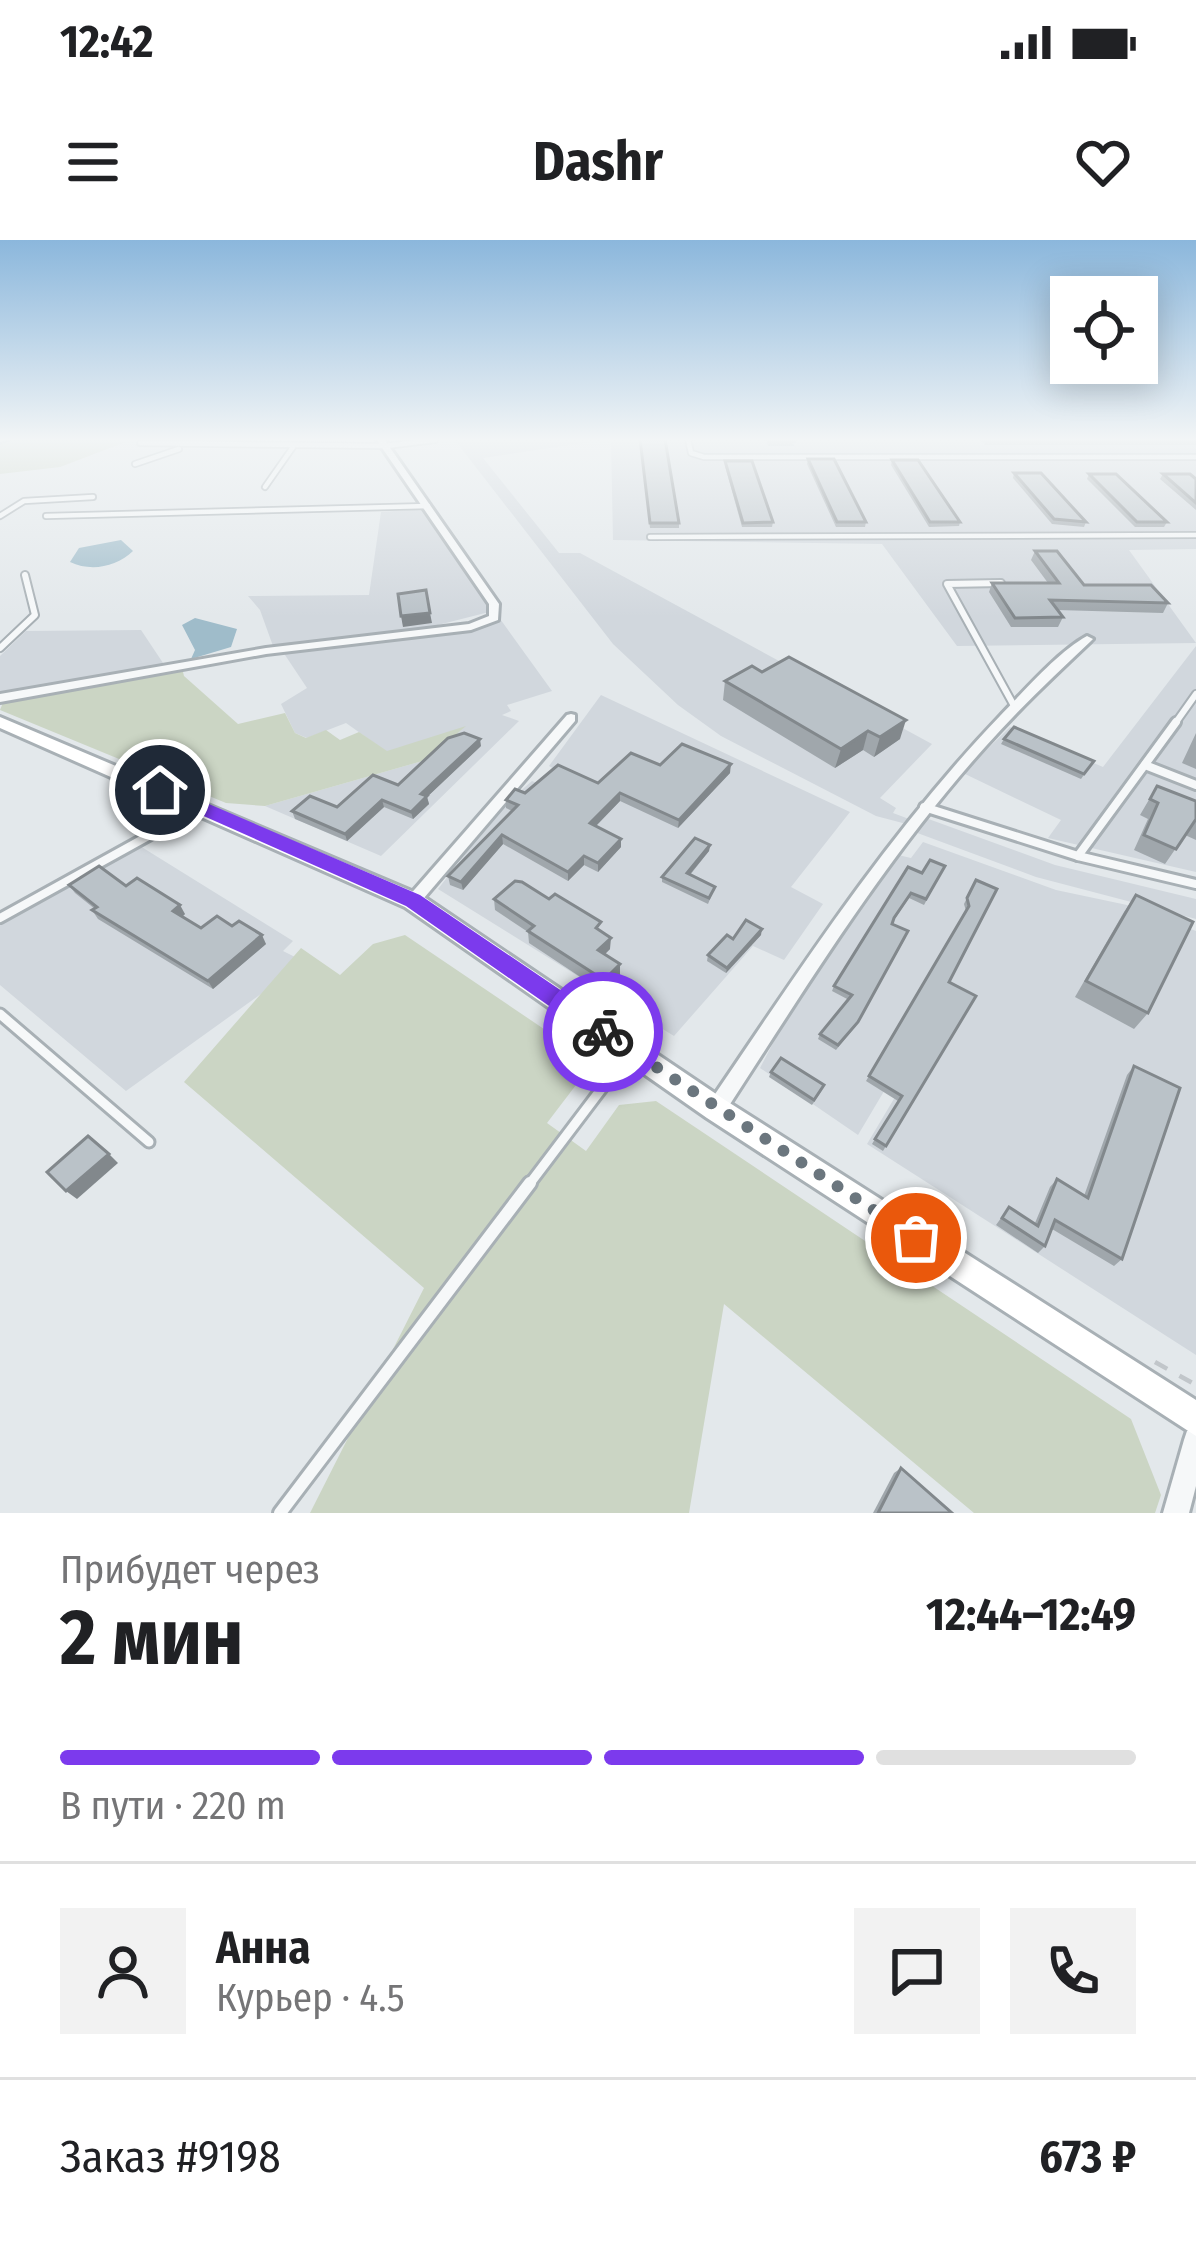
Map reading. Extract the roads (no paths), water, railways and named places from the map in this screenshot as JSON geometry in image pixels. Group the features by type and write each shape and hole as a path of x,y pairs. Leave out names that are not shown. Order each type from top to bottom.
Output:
{"main road":[{"path":"0,722 413,901 716,1109 1196,1419"}],"street":[{"path":"0,698 266,651 471,627 494,618 494,604 424,498"},
{"path":"716,1109 923,807 1013,704 1088,639"},
{"path":"413,901 571,718"},
{"path":"1176,1513 1196,1440"}],"lane":[{"path":"1,514 24,501 69,498"},
{"path":"46,516 188,516 430,506"},
{"path":"650,537 1196,535"},
{"path":"0,649 35,615 25,575"},
{"path":"1008,583 947,584 1013,704"},
{"path":"1078,856 1196,694"},
{"path":"1145,765 1196,785"},
{"path":"0,918 201,807"},
{"path":"923,807 1078,856 1196,884"},
{"path":"0,1014 149,1142"},
{"path":"280,1513 630,1050"}],"water":[{"path":"121,540 133,551 119,561 95,567 70,562 79,548"},
{"path":"195,618 237,629 231,647 191,659 195,650 182,625"}]}
